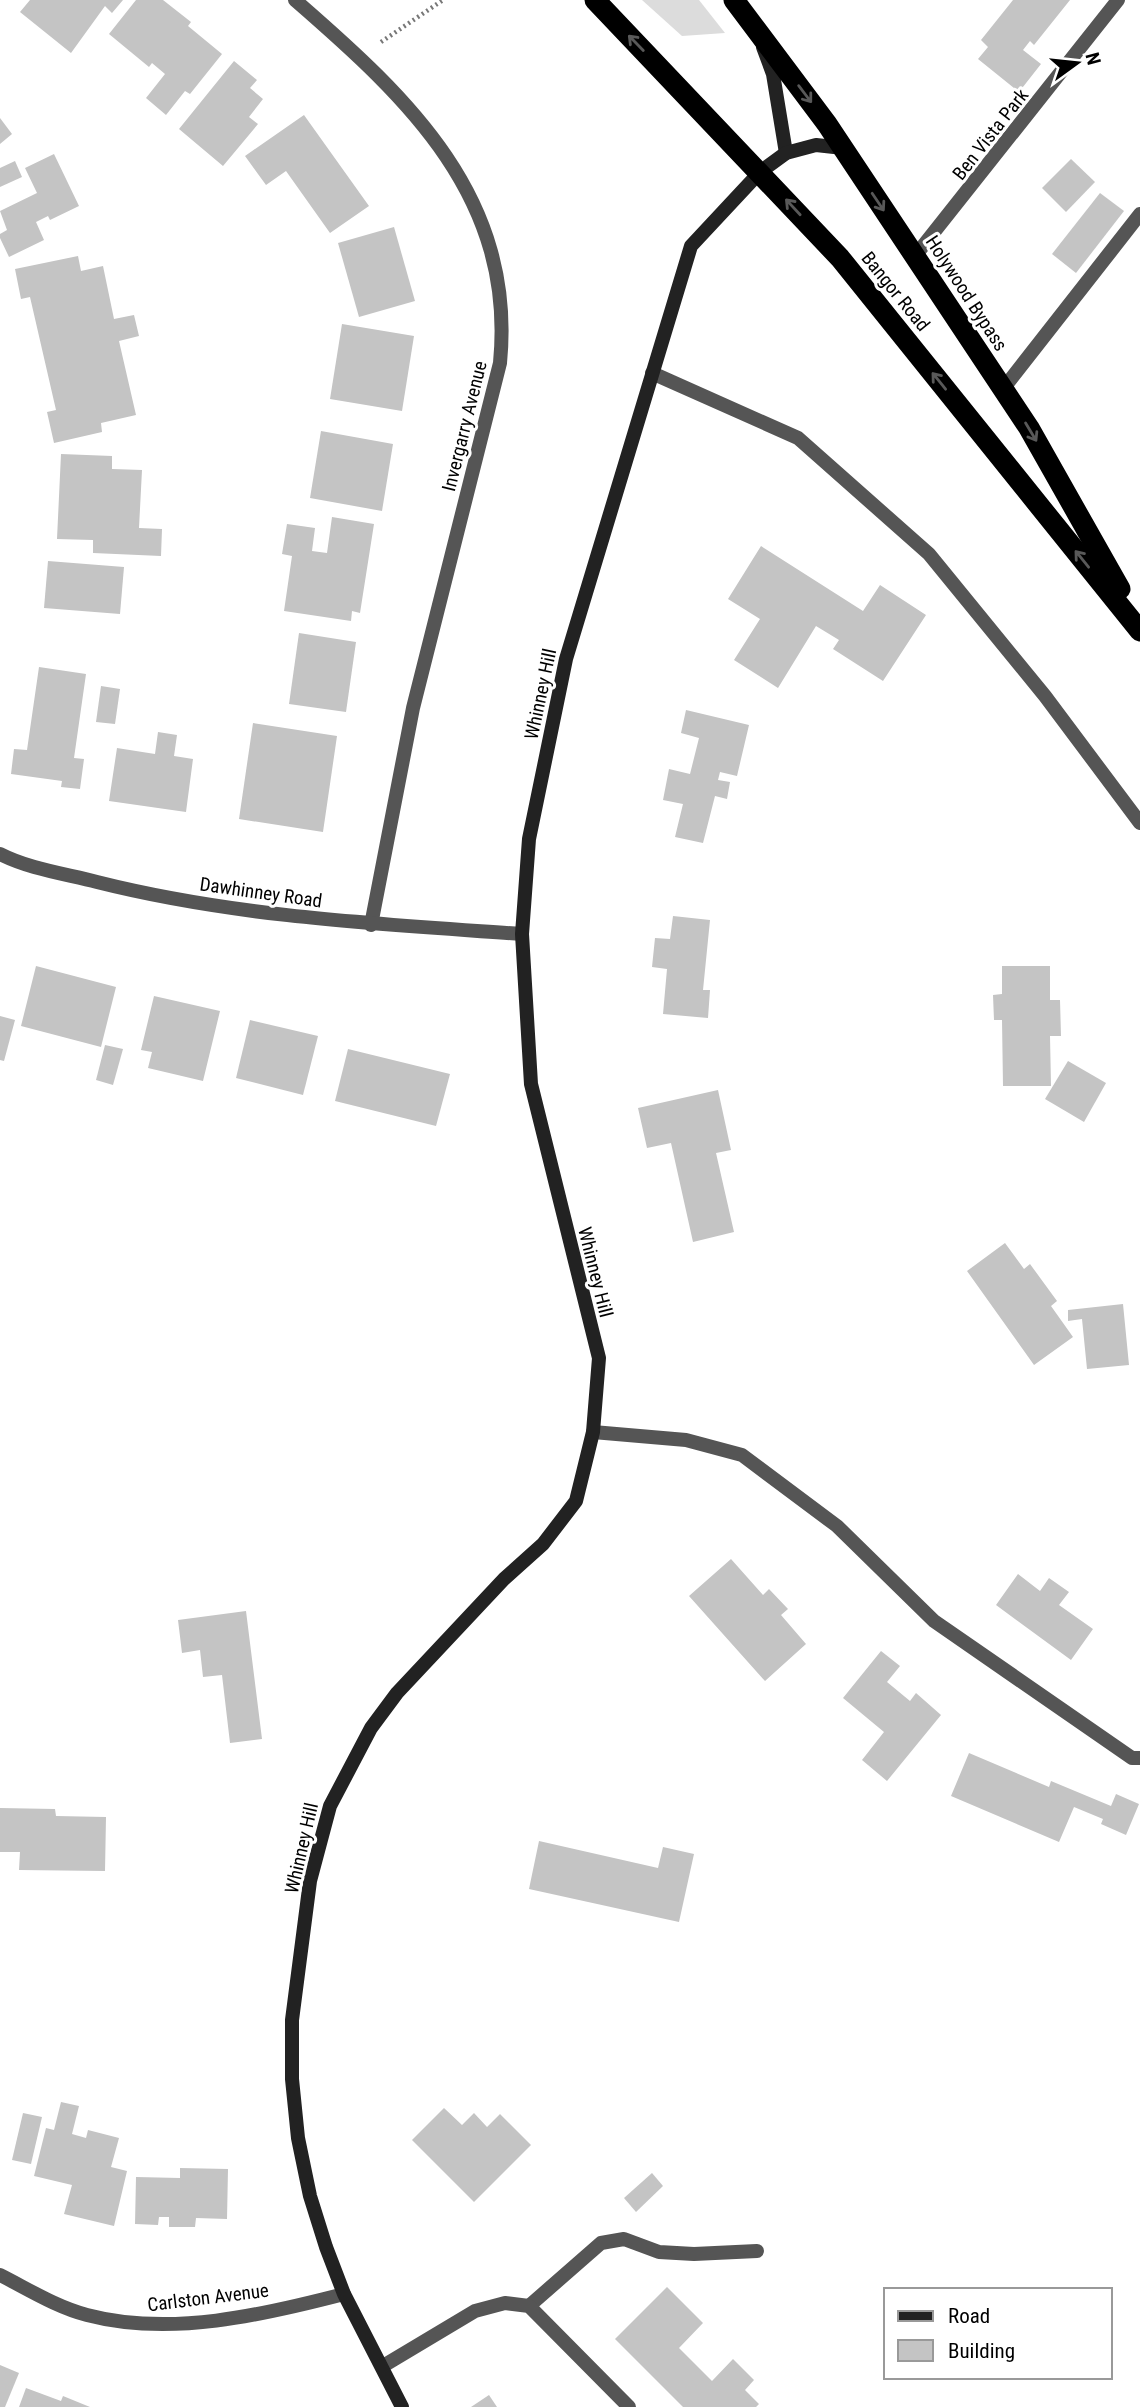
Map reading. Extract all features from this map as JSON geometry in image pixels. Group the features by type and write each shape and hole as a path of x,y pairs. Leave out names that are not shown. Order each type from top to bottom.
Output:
{"highway":[{"name":"Bangor Road","path":"595,0 840,258 1140,631"},
{"name":"Holywood Bypass","path":"734,0 843,148 1029,428 1140,625"}],"street":[{"name":"Invergarry Avenue","path":"295,0 360,57 422,125 470,195 487,230 496,262 503,329 500,363 413,708 371,925"},
{"name":"Ben Vista Park","path":"915,256 1118,0"},
{"path":"756,29 773,74 786,153"},
{"name":"Whinney Hill","path":"402,2407 344,2294 310,2196 298,2138 292,2079 292,2020 298,1961 318,1843 330,1806 371,1728 397,1693 495,1588 544,1544 576,1501 593,1432 599,1358 531,1084 522,934 529,839 566,659 691,246 760,172 786,153 816,145 843,148"},
{"path":"1003,389 1140,214"},
{"path":"652,373 797,438 929,554 1045,696 1140,822"},
{"name":"Dawhinney Road","path":"0,854 47,870 145,894 270,914 371,925 522,934"},
{"path":"593,1432 686,1440 742,1455 837,1525 934,1621 1132,1758 1140,1758"},
{"path":"529,2306 601,2244 624,2239 659,2252 757,2252"},
{"name":"Carlston Avenue","path":"0,2275 84,2314 143,2325 225,2318 344,2294"},
{"path":"383,2366 475,2311 505,2303 529,2306 629,2407"}],"path":[{"path":"360,57 443,0"}],"shaded area":[{"path":"642,0 699,0 725,33 682,36"}],"building":[{"path":"30,0 123,0 112,13 105,6 71,53 20,12"},
{"path":"136,0 163,0 191,22 188,26 222,54 190,94 185,91 166,115 146,98 165,74 152,63 149,67 109,34"},
{"path":"1013,0 1070,0 1034,45 1030,41 1023,50 1041,64 1019,92 978,59 988,47 981,40"},
{"path":"234,61 257,80 250,88 263,99 249,117 258,124 223,166 179,129"},
{"path":"304,115 369,206 330,233 286,171 266,185 245,156"},
{"path":"0,118 12,134 0,144"},
{"path":"54,154 79,206 50,220 48,216 36,222 44,240 9,257 0,238 0,234 7,230 0,211 37,193 25,168"},
{"path":"1071,159 1095,182 1066,212 1042,188"},
{"path":"15,161 22,177 0,187 0,168"},
{"path":"1100,193 1124,211 1076,273 1052,254"},
{"path":"394,227 415,301 359,317 338,243"},
{"path":"78,256 81,271 103,266 114,319 134,315 139,336 119,341 136,415 101,423 102,432 54,443 47,412 56,410 30,297 21,299 15,269"},
{"path":"342,324 414,336 402,411 330,399"},
{"path":"321,431 393,444 382,511 310,498"},
{"path":"61,454 112,456 112,469 142,470 139,528 162,529 161,556 93,553 93,540 57,539"},
{"path":"332,517 374,524 360,613 352,611 351,621 284,611 292,556 282,554 287,524 315,528 312,551 327,553"},
{"path":"761,546 863,611 880,585 926,615 883,681 833,649 839,640 816,626 778,688 734,660 760,619 728,599"},
{"path":"48,561 124,567 120,614 44,608"},
{"path":"299,633 356,642 346,712 289,704"},
{"path":"39,667 86,674 74,758 84,759 80,789 61,787 62,781 11,774 14,749 27,750"},
{"path":"101,686 120,689 115,724 96,722"},
{"path":"686,710 749,725 737,776 720,772 718,780 730,782 727,799 715,796 703,843 675,837 683,804 663,800 669,769 690,774 699,738 681,733"},
{"path":"253,723 337,736 323,832 239,819"},
{"path":"158,732 177,735 174,756 193,759 186,812 109,801 117,748 155,754"},
{"path":"673,916 710,920 703,990 710,990 708,1018 663,1014 667,969 652,967 655,938 670,939"},
{"path":"36,966 116,987 101,1047 21,1026"},
{"path":"1002,966 1050,966 1050,1000 1060,1000 1061,1036 1050,1036 1051,1086 1003,1086 1002,1020 994,1020 993,995 1002,994"},
{"path":"154,996 220,1011 203,1081 148,1068 152,1052 141,1050"},
{"path":"0,1016 15,1020 4,1061 0,1060"},
{"path":"250,1020 318,1036 303,1095 236,1078"},
{"path":"105,1045 123,1049 113,1085 96,1080"},
{"path":"348,1049 450,1074 436,1126 335,1101"},
{"path":"1068,1061 1106,1083 1084,1122 1045,1099"},
{"path":"718,1090 731,1150 716,1153 734,1232 693,1242 671,1143 647,1148 638,1108"},
{"path":"1005,1243 1024,1269 1030,1264 1057,1301 1051,1306 1073,1337 1034,1365 967,1271"},
{"path":"1123,1304 1129,1365 1087,1369 1082,1319 1068,1321 1068,1310"},
{"path":"731,1559 763,1595 769,1589 788,1609 781,1615 806,1644 765,1681 689,1596"},
{"path":"1018,1574 1040,1591 1049,1578 1069,1592 1059,1605 1093,1629 1071,1660 996,1605"},
{"path":"246,1611 262,1739 230,1743 222,1675 203,1677 200,1650 182,1653 178,1620"},
{"path":"881,1651 900,1666 887,1682 910,1701 916,1693 941,1715 887,1781 862,1760 884,1732 843,1698"},
{"path":"969,1753 1049,1787 1051,1781 1111,1806 1116,1794 1139,1804 1126,1835 1101,1824 1103,1819 1074,1807 1059,1842 951,1796"},
{"path":"0,1808 55,1809 56,1816 106,1817 105,1871 19,1870 20,1852 0,1852"},
{"path":"539,1841 658,1868 663,1847 694,1854 679,1922 529,1889"},
{"path":"61,2102 79,2106 72,2134 86,2138 88,2130 119,2138 111,2167 127,2171 114,2226 64,2214 72,2185 34,2176 46,2128 54,2130"},
{"path":"444,2108 462,2125 474,2113 487,2127 500,2114 531,2145 474,2202 412,2140"},
{"path":"23,2113 42,2117 31,2164 12,2160"},
{"path":"180,2168 228,2169 227,2219 196,2218 195,2227 169,2227 169,2217 159,2217 158,2225 135,2224 136,2177 180,2178"},
{"path":"652,2173 663,2186 636,2212 624,2198"},
{"path":"667,2287 703,2323 679,2348 712,2381 733,2359 754,2380 745,2390 759,2404 756,2407 683,2407 615,2339"},
{"path":"0,2365 19,2373 5,2407 0,2407"},
{"path":"26,2388 61,2401 63,2396 90,2407 19,2407"},
{"path":"489,2395 497,2407 471,2407"}]}
